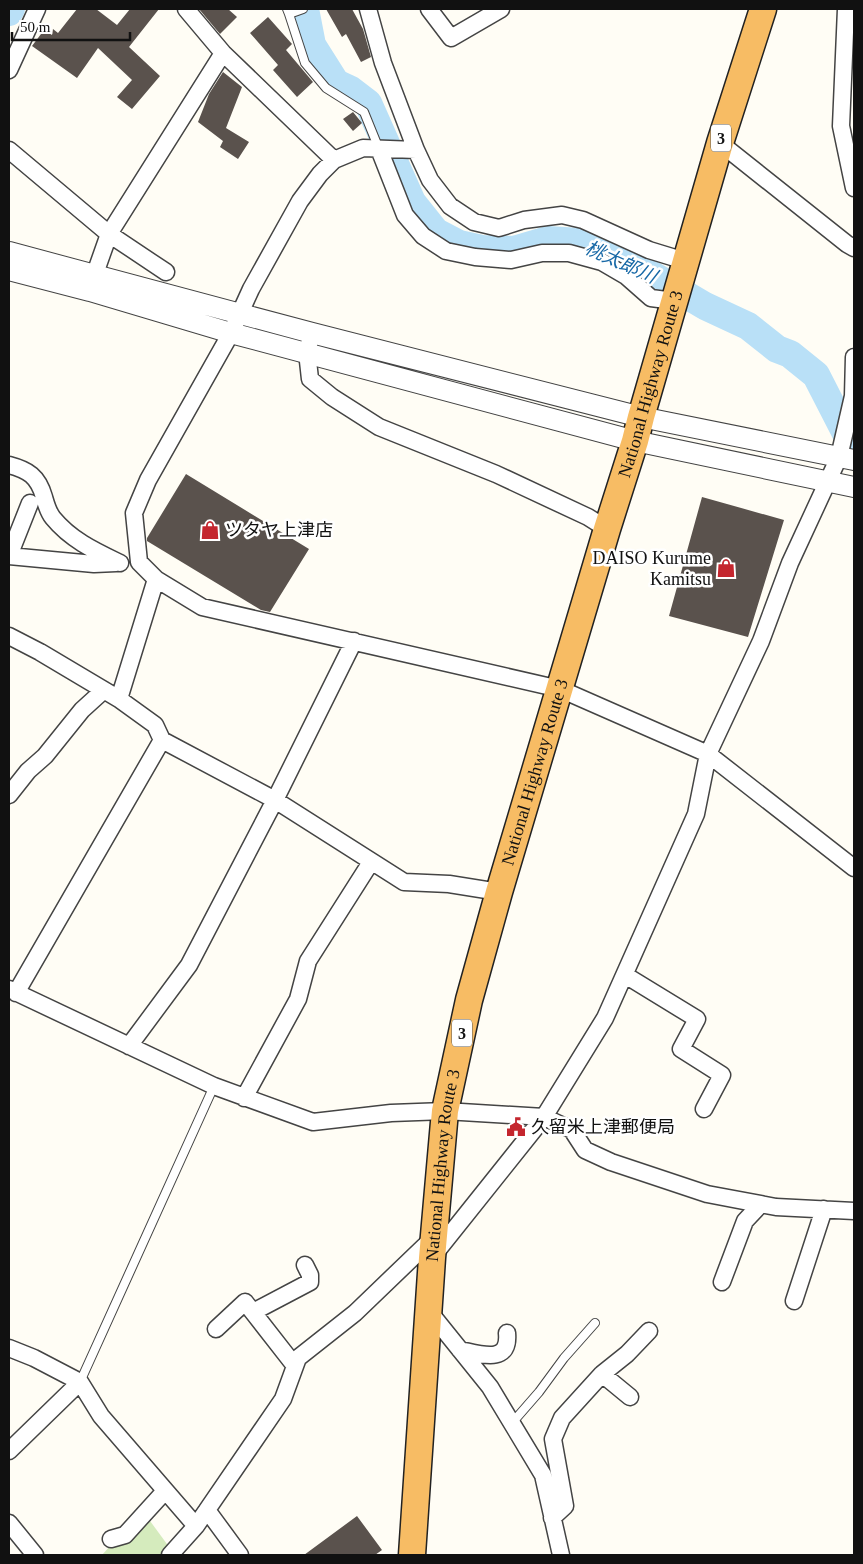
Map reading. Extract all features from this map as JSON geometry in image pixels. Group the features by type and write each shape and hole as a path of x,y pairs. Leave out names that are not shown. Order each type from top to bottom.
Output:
{"highway":[{"name":"National Highway Route 3","path":"412,1555 428,1310 445,1111 469,1000 499,892 638,429 720,143 763,9"}],"street":[{"path":"9,70 37,9"},
{"path":"186,9 223,54 334,160"},
{"path":"368,9 383,63 416,150 430,180 450,206 474,222 499,228 524,220 562,215 583,220 684,265"},
{"path":"429,9 451,38 501,9"},
{"path":"846,9 841,126 854,188"},
{"path":"92,283 109,234 223,54"},
{"path":"720,143 846,244 854,248"},
{"path":"416,150 363,148 334,160 320,174 300,201 251,289 241,314 148,480 134,513 139,562 156,579 202,606 560,689 708,754 854,868"},
{"path":"379,149 405,215 423,236 446,251 475,257 511,260 542,253 570,253 602,262 626,276 652,298 674,301"},
{"path":"9,150 109,234 166,272"},
{"path":"9,252 231,332 307,352 638,429 847,459"},
{"path":"9,270 92,283 241,314 312,333 638,429 827,482 854,487"},
{"path":"312,333 307,352 310,379 332,397 380,427 496,474 588,516 607,529"},
{"path":"173,1554 196,1526 283,1399 298,1358 433,1247 544,1117 605,1018 696,814 708,754 761,641 790,563 827,482 847,459 853,396 854,357"},
{"path":"9,465 33,475 42,489 52,516 64,530 87,548 120,563"},
{"path":"30,503 9,556 94,564 139,562"},
{"path":"119,699 156,579"},
{"path":"9,636 40,652 119,699 155,725 162,740 275,800 404,882 449,884 499,892"},
{"path":"129,1046 189,965 275,800 354,641"},
{"path":"9,795 28,771 46,756 82,710 104,690"},
{"path":"162,740 12,991 214,1086 314,1122 391,1114 445,1111 544,1117 572,1130 585,1150 611,1162 707,1194 776,1207 854,1210"},
{"path":"244,1098 298,999 308,961 371,862"},
{"path":"625,975 697,1019 681,1049 722,1075 704,1109"},
{"path":"722,1282 745,1221 761,1204"},
{"path":"794,1301 824,1209"},
{"path":"253,1312 310,1282 310,1275 305,1265"},
{"path":"216,1329 245,1302 295,1366"},
{"path":"428,1310 490,1387 543,1475 561,1555"},
{"path":"552,1518 565,1506 553,1439 562,1418 602,1374 627,1354 649,1331"},
{"path":"460,1350 490,1356 503,1352 508,1344 508,1333"},
{"path":"9,1348 34,1358 80,1382 101,1416 196,1526"},
{"path":"602,1374 630,1397"},
{"path":"9,1451 80,1382"},
{"path":"112,1539 125,1535 165,1491"},
{"path":"207,1510 240,1555"},
{"path":"9,1523 35,1555"}],"lane":[{"path":"303,9 288,12 305,63 326,88 364,112 379,149"},
{"path":"80,1382 214,1086"},
{"path":"512,1423 540,1392 564,1358 595,1323"}],"green space":[{"path":"142,1510 175,1555 102,1555"}],"building":[{"path":"77,9 96,9 117,25 130,9 159,9 129,47 160,76 132,109 117,97 132,80 98,48 77,78 32,46 44,30 52,35 53,29 58,33"},
{"path":"199,9 228,9 237,17 220,34"},
{"path":"326,9 352,9 363,29 371,57 361,62 346,34 342,37"},
{"path":"268,17 292,44 286,50 313,82 297,97 273,70 278,65 250,33"},
{"path":"223,72 242,87 226,128 249,142 238,159 220,147 223,141 198,122 209,94"},
{"path":"353,112 362,123 353,131 343,119"},
{"path":"186,474 309,549 270,612 261,610 147,541 147,538"},
{"name":"DAISO Kurume Kamitsu","path":"702,497 784,520 748,637 669,616"},
{"path":"357,1516 382,1550 375,1555 304,1555"}],"waterway":[{"name":"桃太郎川","path":"305,9 312,45 336,83 351,90 368,103 412,202 436,232 459,244 482,249 514,250 548,240 580,242 609,252 644,270 705,306 748,326 777,349 790,354 816,375 854,449"}],"place":[{"name":"ツタヤ上津店","path":"210,530"},
{"name":"DAISO Kurume Kamitsu","path":"726,568"},
{"name":"久留米上津郵便局","path":"516,1127"}]}
